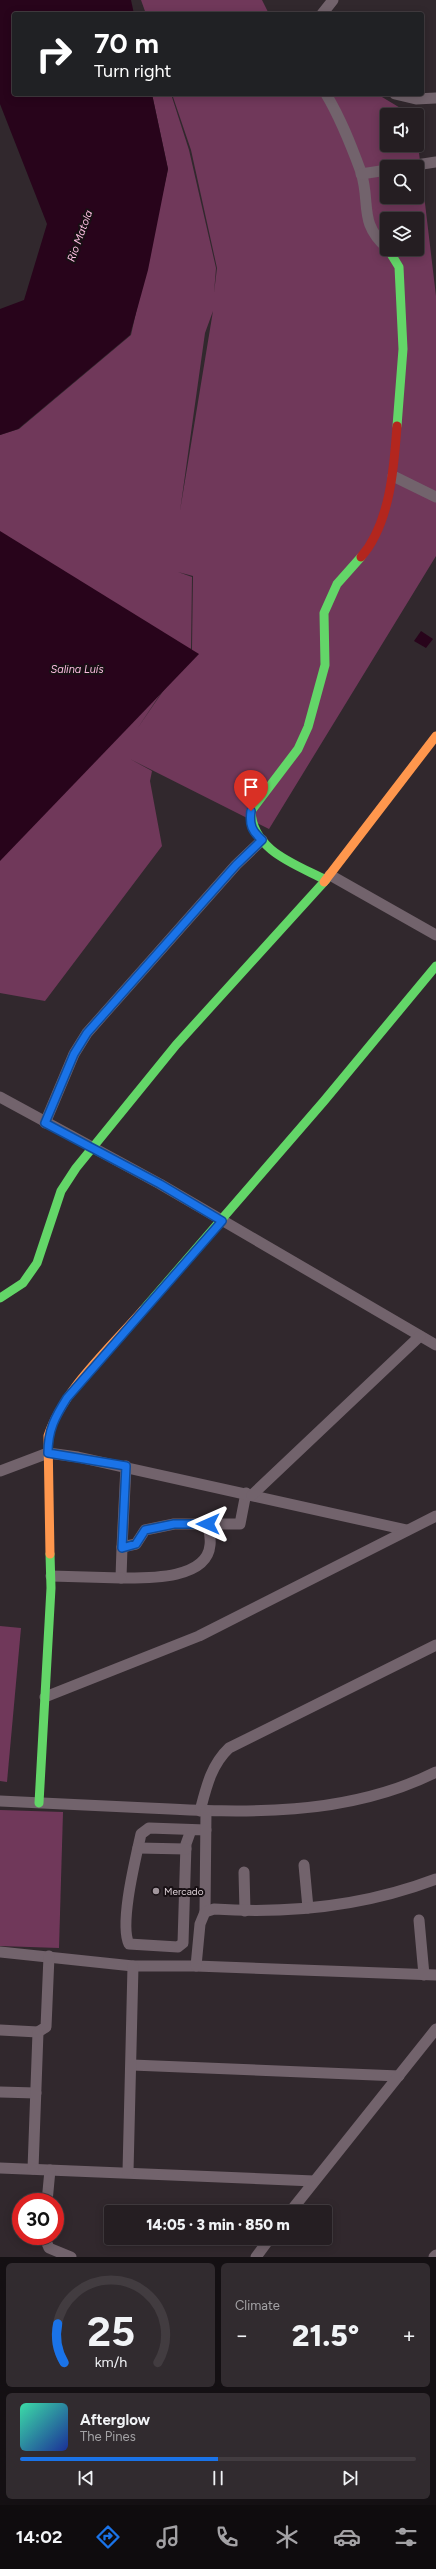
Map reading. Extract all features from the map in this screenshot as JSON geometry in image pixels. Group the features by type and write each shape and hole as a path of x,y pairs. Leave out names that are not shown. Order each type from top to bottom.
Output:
{"street":[{"path":"324,12 334,0"},
{"path":"327,96 348,134 361,174 369,228 380,241"},
{"path":"403,96 416,99 436,98"},
{"path":"424,164 436,162"},
{"path":"361,174 380,171"},
{"path":"392,256 399,267 403,349 393,476 377,532 368,548 336,584 324,613 325,665 318,696 308,727 298,749 251,811 250,821 253,831 282,857 328,877 436,935"},
{"path":"393,476 436,497"},
{"path":"0,1298 23,1283 37,1263 61,1191 93,1147 176,1045 328,877 436,736"},
{"path":"45,1123 74,1054 87,1033 236,865 262,840"},
{"path":"39,1803 51,1576 48,1436 52,1424 67,1398 222,1221 436,966"},
{"path":"0,1097 45,1123 93,1147 436,1345"},
{"path":"122,1548 136,1544 145,1530 174,1524 240,1524 249,1494 420,1336"},
{"path":"0,1470 48,1453 126,1466 408,1530"},
{"path":"121,1578 126,1466"},
{"path":"45,1697 199,1636 436,1516"},
{"path":"51,1576 121,1578 167,1576 192,1571 200,1564 210,1547 208,1524"},
{"path":"196,1966 200,1924 205,1912 206,1830 203,1811 208,1779 221,1756 229,1748 436,1645"},
{"path":"0,1801 203,1811 296,1810 330,1806 359,1800 436,1772"},
{"path":"191,1830 186,1849 183,1942 178,1947 129,1944 126,1939 131,1876 141,1834 147,1829 206,1830"},
{"path":"138,1848 186,1849"},
{"path":"304,1866 308,1908"},
{"path":"244,1872 245,1911"},
{"path":"205,1912 214,1909 245,1911 308,1908 350,1903 384,1896 436,1879"},
{"path":"420,1920 424,1974"},
{"path":"0,1952 49,1956 70,1961 133,1966 196,1966 436,1975"},
{"path":"0,2030 38,2032 46,2027 49,1956"},
{"path":"128,2172 132,2065 133,1966"},
{"path":"295,2205 436,2029"},
{"path":"33,2169 38,2032"},
{"path":"132,2065 399,2076"},
{"path":"0,2092 36,2093"},
{"path":"0,2168 128,2172 314,2181"},
{"path":"48,2193 50,2170"},
{"path":"48,2245 49,2248 71,2257"},
{"path":"256,2257 265,2245"}],"shaded area":[{"path":"141,0 262,0 268,12 145,12"},
{"path":"152,96 172,96 189,150 216,268 214,293 217,268 191,150 173,96 380,96 400,108 380,108 380,152 419,152 420,160 380,160 380,204 424,204 424,195 436,296 436,556 269,829 130,759 152,771 150,781 162,846 45,1001 0,993 0,435 19,429 131,335 168,169","holes":["213,311 180,511 205,333","178,572 193,576 192,649 137,729 191,648 192,577"]},
{"path":"0,1626 21,1628 7,1782 0,1781"},
{"path":"0,1810 63,1812 59,1948 0,1946"}],"water":[{"name":"Rio Matola","path":"0,0 131,0 134,12 12,12 12,96 152,96 168,169 148,270 130,335 18,429 0,435 0,309 24,300 47,224 0,104"},
{"name":"Salina Luís","path":"0,531 199,654 0,861"},
{"path":"421,631 433,639 426,648 414,641"}],"traffic: fast":[{"path":"392,256 399,267 403,349 397,426"},
{"path":"326,880 289,862 267,846 259,836 254,825 251,811 298,749 308,727 325,665 324,613 337,584 361,557"},
{"path":"0,1298 23,1283 37,1263 61,1191 76,1168 176,1045 324,882"},
{"path":"143,1310 324,1101 436,966"},
{"path":"39,1803 51,1588 50,1554"}],"traffic: slow":[{"path":"324,882 436,736"},
{"path":"50,1554 48,1436 55,1419 76,1386 143,1310"}],"traffic: jam":[{"path":"361,557 371,544 378,529 389,495 397,426"}],"place":[{"name":"Mercado","path":"156,1891"}],"route":[{"path":"208,1524 174,1524 145,1530 136,1544 122,1548 126,1466 48,1453 48,1436 52,1424 67,1398 222,1221 160,1184 93,1147 45,1123 74,1054 87,1033 236,865 262,840 253,831 250,821 251,811"}]}
